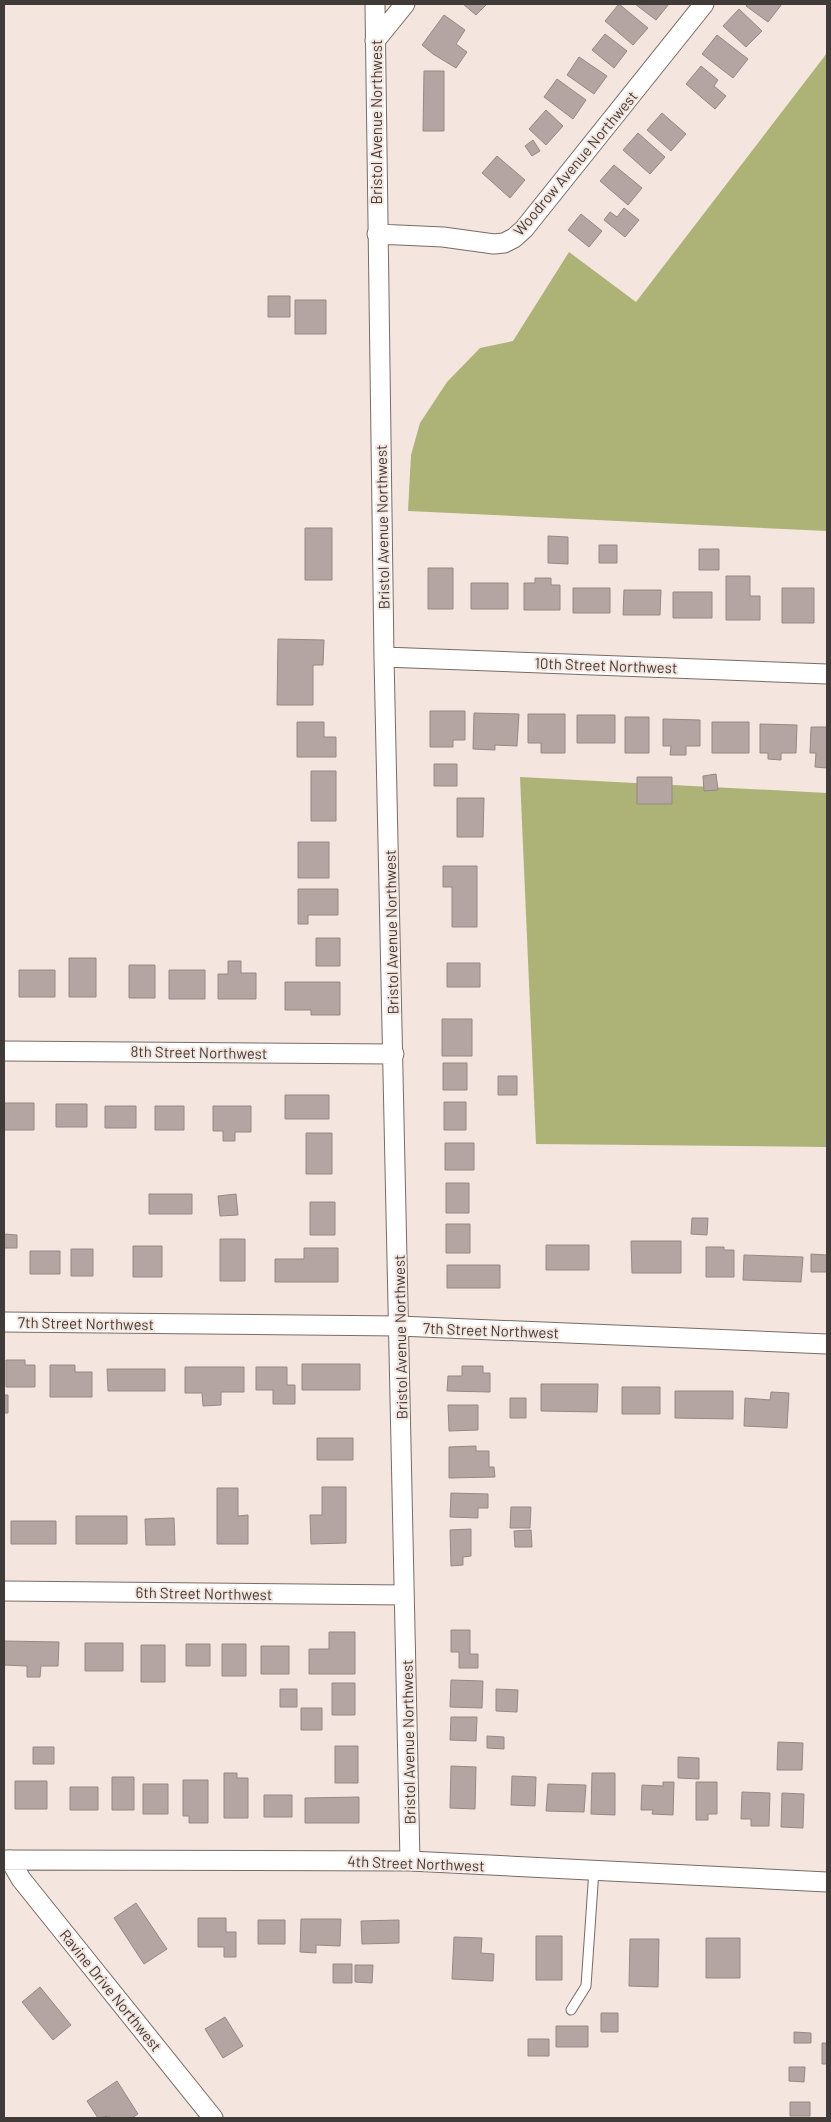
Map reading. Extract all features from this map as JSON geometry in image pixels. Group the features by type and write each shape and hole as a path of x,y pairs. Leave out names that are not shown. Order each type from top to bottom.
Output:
{"street":[{"name":"Bristol Avenue Northwest","path":"375,4 384,657 400,1326 410,1861"},
{"path":"376,41 405,4"},
{"name":"Woodrow Avenue Northwest","path":"377,234 443,237 494,244 504,243 514,238 524,229 704,4"},
{"name":"10th Street Northwest","path":"384,657 827,674"},
{"name":"8th Street Northwest","path":"4,1051 394,1054"},
{"name":"7th Street Northwest","path":"4,1322 400,1326 827,1344"},
{"name":"6th Street Northwest","path":"4,1591 404,1595"},
{"name":"4th Street Northwest","path":"7,1860 410,1861 827,1882"},
{"name":"Ravine Drive Northwest","path":"7,1860 213,2118"}],"lane":[{"path":"571,2010 586,1986 594,1870"}],"green space":[{"path":"827,53 827,531 408,511 411,455 420,423 447,382 480,348 513,341 569,252 636,302"},
{"path":"520,777 827,793 827,1147 536,1144"}],"building":[{"path":"463,4 487,4 476,15"},
{"path":"619,4 648,28 633,45 605,21"},
{"path":"635,4 669,4 656,20"},
{"path":"747,4 782,4 768,22 746,6"},
{"path":"739,9 762,31 746,47 723,26"},
{"path":"444,15 465,30 456,44 467,52 456,68 422,45"},
{"path":"605,34 627,51 614,68 592,50"},
{"path":"717,35 748,59 733,78 702,54"},
{"path":"579,57 607,76 594,94 567,75"},
{"path":"701,66 718,80 714,86 726,96 715,109 686,84"},
{"path":"424,71 444,71 444,131 423,131"},
{"path":"557,79 586,100 573,119 544,97"},
{"path":"546,110 563,126 546,145 529,129"},
{"path":"662,113 686,134 671,151 647,130"},
{"path":"638,133 665,157 650,174 623,150"},
{"path":"533,140 540,151 532,156 525,146"},
{"path":"497,156 525,180 510,198 482,173"},
{"path":"614,165 642,188 628,205 600,181"},
{"path":"624,208 639,220 625,237 604,220 610,212 617,217"},
{"path":"581,214 602,231 589,247 568,230"},
{"path":"268,296 290,296 290,317 268,317"},
{"path":"295,300 326,300 326,334 295,334"},
{"path":"305,528 332,528 332,580 305,580"},
{"path":"548,536 568,537 568,564 548,563"},
{"path":"599,545 617,545 617,563 599,563"},
{"path":"699,549 719,549 719,570 699,570"},
{"path":"428,568 453,568 453,609 428,609"},
{"path":"726,576 750,576 750,596 760,596 760,620 726,620"},
{"path":"535,578 551,578 551,585 560,585 560,610 524,610 524,583 535,583"},
{"path":"471,583 508,583 508,609 471,609"},
{"path":"573,588 610,588 610,613 573,613"},
{"path":"782,588 814,588 814,623 782,623"},
{"path":"624,590 661,590 660,615 623,615"},
{"path":"673,592 712,592 712,618 673,618"},
{"path":"278,639 324,640 323,665 313,665 313,705 277,705"},
{"path":"430,711 465,711 465,740 453,740 453,747 430,747"},
{"path":"474,713 519,714 517,746 495,745 495,750 473,749"},
{"path":"528,714 565,714 565,753 541,753 541,743 528,743"},
{"path":"577,715 615,715 615,743 577,743"},
{"path":"625,717 649,717 649,753 625,753"},
{"path":"663,719 700,720 700,746 686,746 686,755 670,755 671,746 663,746"},
{"path":"297,722 324,722 324,737 336,737 336,757 297,757"},
{"path":"712,722 749,722 749,753 712,753"},
{"path":"760,724 797,725 796,753 781,753 781,760 768,759 768,753 760,753"},
{"path":"811,727 827,727 827,768 815,767 816,753 810,753"},
{"path":"434,764 457,764 457,786 434,786"},
{"path":"311,771 336,771 336,821 311,821"},
{"path":"716,774 718,790 704,791 703,776"},
{"path":"637,777 672,777 672,804 637,804"},
{"path":"457,798 484,798 483,837 457,837"},
{"path":"298,842 329,842 329,878 298,878"},
{"path":"443,866 477,866 477,927 452,927 452,887 443,887"},
{"path":"298,889 338,889 338,915 308,915 308,924 298,924"},
{"path":"316,938 340,938 340,966 316,966"},
{"path":"69,958 96,958 96,997 69,997"},
{"path":"228,961 241,961 241,973 256,973 256,999 218,999 218,974 228,974"},
{"path":"447,963 480,963 480,987 447,987"},
{"path":"129,965 155,965 155,998 129,998"},
{"path":"19,970 55,970 55,997 19,997"},
{"path":"169,970 205,970 205,999 169,999"},
{"path":"285,982 340,982 340,1015 311,1015 311,1010 285,1010"},
{"path":"442,1019 472,1019 472,1056 442,1056"},
{"path":"443,1063 467,1063 467,1090 443,1090"},
{"path":"498,1076 517,1076 517,1095 498,1095"},
{"path":"285,1095 329,1095 329,1119 285,1119"},
{"path":"444,1102 466,1102 466,1130 444,1130"},
{"path":"4,1103 34,1103 34,1130 4,1130"},
{"path":"56,1104 87,1104 87,1127 56,1127"},
{"path":"105,1106 136,1106 136,1128 105,1128"},
{"path":"155,1106 184,1106 184,1130 155,1130"},
{"path":"213,1106 251,1106 251,1132 235,1132 235,1141 223,1141 223,1131 213,1131"},
{"path":"306,1133 332,1133 332,1174 306,1174"},
{"path":"445,1143 474,1143 474,1170 445,1170"},
{"path":"446,1183 469,1183 469,1213 446,1213"},
{"path":"149,1194 192,1194 192,1214 149,1214"},
{"path":"236,1194 238,1215 220,1216 218,1196"},
{"path":"310,1202 335,1202 335,1235 310,1235"},
{"path":"692,1218 708,1218 707,1235 691,1234"},
{"path":"446,1224 470,1224 470,1253 446,1253"},
{"path":"4,1234 17,1235 17,1248 4,1248"},
{"path":"220,1239 245,1239 245,1281 220,1281"},
{"path":"631,1241 681,1241 681,1273 632,1273"},
{"path":"546,1245 589,1245 589,1270 546,1270"},
{"path":"133,1246 162,1246 162,1277 133,1277"},
{"path":"706,1247 724,1247 724,1250 734,1250 734,1277 706,1277"},
{"path":"304,1248 338,1248 338,1282 275,1282 275,1259 304,1259"},
{"path":"71,1249 93,1249 93,1276 71,1276"},
{"path":"30,1251 60,1251 60,1274 30,1274"},
{"path":"811,1254 827,1255 827,1272 811,1272"},
{"path":"744,1255 803,1257 801,1282 743,1280"},
{"path":"447,1265 500,1265 500,1288 447,1288"},
{"path":"6,1360 25,1360 25,1365 35,1365 35,1387 6,1387"},
{"path":"302,1364 360,1364 360,1390 302,1390"},
{"path":"50,1365 75,1365 75,1372 92,1372 92,1397 50,1397"},
{"path":"462,1366 483,1366 483,1373 490,1373 490,1392 447,1391 448,1376 462,1376"},
{"path":"185,1367 244,1367 244,1392 221,1392 221,1405 203,1406 202,1393 185,1393"},
{"path":"256,1367 287,1367 287,1385 295,1385 295,1404 273,1404 273,1390 256,1390"},
{"path":"107,1369 165,1369 165,1391 108,1391"},
{"path":"541,1384 598,1384 597,1412 541,1411"},
{"path":"622,1387 660,1387 660,1414 622,1414"},
{"path":"675,1391 733,1391 733,1419 675,1418"},
{"path":"771,1392 789,1393 787,1428 744,1426 745,1398 770,1400"},
{"path":"4,1395 8,1395 8,1413 4,1413"},
{"path":"510,1398 526,1398 526,1418 510,1418"},
{"path":"448,1405 478,1405 478,1430 449,1431"},
{"path":"317,1438 353,1438 353,1460 317,1460"},
{"path":"476,1446 476,1451 489,1451 489,1467 494,1467 495,1477 449,1478 449,1447"},
{"path":"322,1487 346,1487 346,1543 311,1544 310,1515 322,1515"},
{"path":"217,1488 238,1488 238,1516 248,1515 248,1544 217,1544"},
{"path":"451,1493 488,1494 488,1508 478,1508 478,1518 450,1517"},
{"path":"511,1507 531,1507 530,1528 510,1528"},
{"path":"76,1516 127,1516 127,1544 76,1544"},
{"path":"174,1518 175,1545 146,1545 145,1519"},
{"path":"11,1521 56,1521 56,1544 11,1544"},
{"path":"471,1529 471,1556 463,1557 463,1565 451,1566 450,1530"},
{"path":"531,1530 532,1547 515,1547 514,1531"},
{"path":"451,1630 470,1630 470,1654 478,1654 478,1668 459,1668 459,1652 451,1652"},
{"path":"329,1632 355,1632 355,1674 309,1674 309,1649 329,1649"},
{"path":"4,1641 59,1642 58,1666 41,1666 40,1677 27,1677 27,1666 4,1665"},
{"path":"85,1643 123,1643 123,1671 85,1671"},
{"path":"186,1644 210,1644 210,1666 186,1666"},
{"path":"222,1644 246,1644 246,1676 222,1676"},
{"path":"141,1645 165,1645 165,1682 141,1682"},
{"path":"261,1646 289,1646 289,1674 261,1674"},
{"path":"451,1680 483,1681 482,1708 450,1707"},
{"path":"332,1683 355,1683 355,1715 332,1715"},
{"path":"280,1689 297,1689 297,1707 280,1707"},
{"path":"496,1689 518,1690 517,1712 496,1711"},
{"path":"301,1708 322,1708 322,1730 301,1730"},
{"path":"451,1717 477,1717 476,1741 450,1740"},
{"path":"487,1736 504,1737 504,1749 487,1748"},
{"path":"778,1742 803,1743 802,1770 777,1770"},
{"path":"335,1746 358,1746 358,1783 335,1783"},
{"path":"33,1747 54,1747 54,1764 33,1764"},
{"path":"678,1757 699,1758 699,1779 678,1778"},
{"path":"451,1766 476,1767 475,1809 450,1808"},
{"path":"224,1773 237,1773 237,1778 248,1778 248,1818 224,1818"},
{"path":"592,1773 615,1773 615,1815 591,1814"},
{"path":"512,1776 536,1777 535,1806 511,1805"},
{"path":"112,1777 134,1777 134,1810 112,1810"},
{"path":"183,1780 208,1780 208,1823 189,1823 189,1816 183,1816"},
{"path":"15,1781 47,1781 47,1809 15,1809"},
{"path":"663,1782 674,1782 673,1815 652,1814 653,1810 641,1810 642,1785 663,1786"},
{"path":"696,1782 717,1782 717,1814 708,1814 708,1820 696,1820"},
{"path":"143,1784 168,1784 168,1814 143,1814"},
{"path":"548,1784 586,1785 584,1812 546,1811"},
{"path":"70,1787 98,1787 98,1810 70,1810"},
{"path":"742,1792 770,1793 769,1826 751,1826 751,1819 741,1819"},
{"path":"782,1793 804,1794 803,1828 781,1827"},
{"path":"264,1795 292,1795 292,1817 264,1817"},
{"path":"359,1797 359,1823 305,1823 305,1798"},
{"path":"136,1903 167,1949 144,1964 114,1918"},
{"path":"198,1918 226,1918 226,1932 236,1932 236,1957 224,1957 224,1947 198,1947"},
{"path":"301,1919 341,1919 340,1946 316,1945 316,1953 300,1952"},
{"path":"258,1920 285,1920 285,1944 258,1944"},
{"path":"399,1920 399,1943 362,1944 361,1921"},
{"path":"536,1936 562,1936 562,1980 536,1980"},
{"path":"454,1937 482,1938 481,1953 494,1954 493,1981 452,1979"},
{"path":"706,1938 740,1938 740,1978 706,1978"},
{"path":"630,1939 659,1939 658,1987 629,1986"},
{"path":"333,1964 352,1964 352,1983 333,1983"},
{"path":"355,1965 373,1965 372,1983 355,1982"},
{"path":"40,1987 71,2025 53,2040 22,2002"},
{"path":"601,2013 618,2013 618,2032 601,2032"},
{"path":"225,2017 243,2046 223,2058 205,2029"},
{"path":"556,2026 588,2026 588,2047 556,2047"},
{"path":"794,2032 811,2033 811,2043 794,2043"},
{"path":"528,2039 549,2039 549,2056 528,2056"},
{"path":"822,2043 827,2043 827,2064 822,2064"},
{"path":"789,2067 805,2067 804,2082 789,2081"},
{"path":"117,2081 138,2114 132,2118 111,2118 109,2116 98,2118 87,2101"},
{"path":"790,2102 810,2102 810,2116 790,2116"}]}
